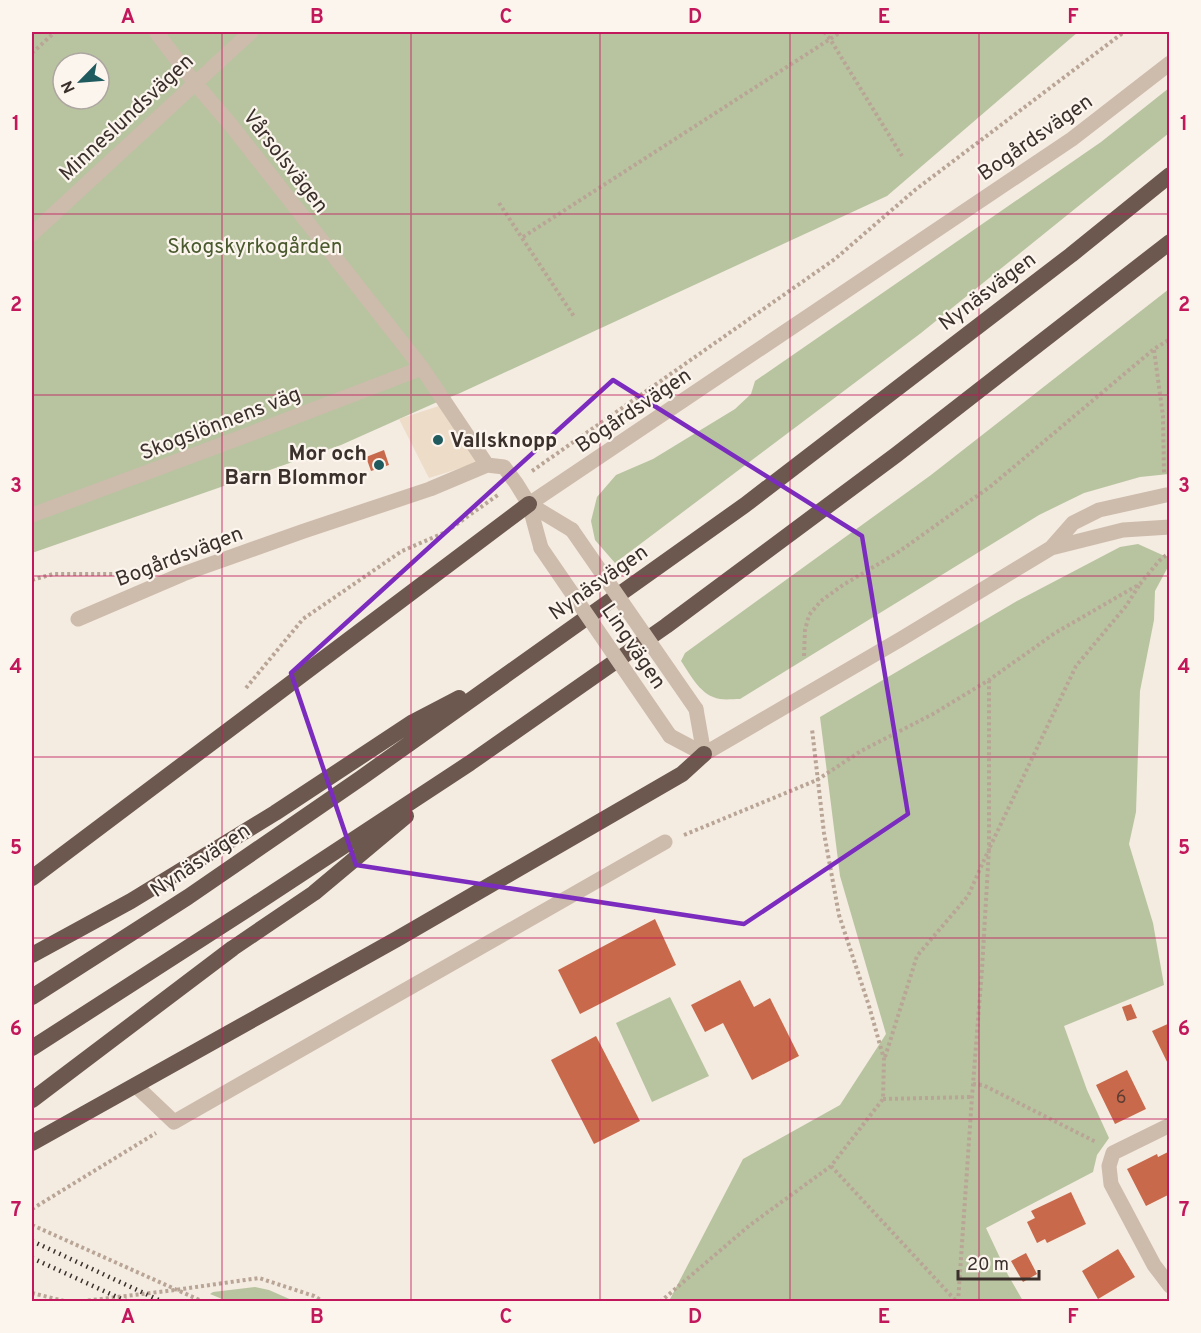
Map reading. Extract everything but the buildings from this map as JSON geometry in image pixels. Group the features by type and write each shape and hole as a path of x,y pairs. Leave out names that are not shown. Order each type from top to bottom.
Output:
{"highway":[{"name":"Nynäsvägen","path":"32,997 188,897 361,778 745,505 1071,255 1170,175"},
{"path":"32,1048 470,763 666,626 896,455 1170,243"},
{"path":"32,878 529,504"},
{"path":"32,955 141,896 275,813 413,722 513,670"},
{"path":"32,1143 397,939 682,774 704,754"},
{"path":"32,1100 233,948 314,893 470,763"}],"street":[{"name":"Vårsolsvägen","path":"156,32 422,368 487,465"},
{"name":"Minneslundsvägen","path":"32,234 250,32"},
{"name":"Bogårdsvägen","path":"529,504 1072,139 1170,63"},
{"name":"Skogslönnens väg","path":"32,515 422,368"},
{"path":"487,465 504,467 529,504"},
{"name":"Bogårdsvägen","path":"78,619 183,574 430,489 487,465"},
{"path":"704,754 1051,548 1073,524 1099,510 1168,495"},
{"name":"Lingvägen","path":"529,504 572,530 696,709 704,754"},
{"name":"Lingvägen","path":"529,504 542,548 670,736 704,754"},
{"path":"1051,548 1123,530 1170,526"},
{"path":"135,1085 174,1122 665,842"},
{"path":"1170,1125 1113,1153 1109,1166 1111,1184 1154,1265 1170,1286"}],"path":[{"path":"32,53 55,32"},
{"path":"824,32 902,156"},
{"path":"523,237 842,32"},
{"path":"242,693 303,619 402,551 446,532 835,259 915,190 1124,32"},
{"path":"499,203 575,318"},
{"path":"804,656 805,630 809,615 821,601 897,553 991,486 1154,349 1170,339"},
{"path":"1154,349 1163,416 1168,495"},
{"path":"884,1059 918,956 968,896 988,849 1076,666 1126,606 1140,584 1159,561 1170,552"},
{"path":"32,580 53,574 135,574"},
{"path":"665,842 817,780 861,751 933,714 989,680 1055,633 1140,584"},
{"path":"958,1302 982,969 988,849 989,680"},
{"path":"660,1302 750,1225 831,1166 883,1099 884,1059 870,1006 839,915 824,833 812,729"},
{"path":"973,1084 983,1084 1095,1140"},
{"path":"883,1099 972,1097"},
{"path":"32,1209 174,1122"},
{"path":"831,1166 958,1302"},
{"path":"32,1224 204,1302"},
{"path":"76,1302 259,1278 314,1296 324,1302"},
{"path":"32,1293 68,1302"}],"highlighted area":[{"path":"613,380 862,536 908,814 744,924 356,865 291,673"}],"green space":[{"name":"Skogskyrkogården","path":"32,32 1078,32 887,196 458,394 341,445 32,553"},
{"path":"1169,88 1169,133 921,333 615,563 595,540 591,521 597,497 616,475 653,459 735,409 751,394 755,381 1101,142"},
{"path":"1169,289 1169,474 1140,477 1084,493 1039,515 740,699 713,697 702,690 681,661 685,653 931,475"},
{"path":"1138,544 1169,558 1169,565 1155,591 1154,620 1140,691 1136,812 1129,844 1153,923 1164,985 1064,1026 1087,1090 1109,1138 1097,1155 1093,1172 986,1228 1023,1301 669,1301 743,1159 840,1105 886,1034 840,876 820,717 1017,601 1120,547"},
{"path":"670,997 709,1076 652,1102 616,1023"},
{"path":"255,1287 269,1290 294,1301 227,1301 210,1294 213,1292"}],"shaded area":[{"name":"Vallsknopp","path":"442,405 480,462 429,478 399,419"}],"railway":[{"path":"32,1241 163,1302"},
{"path":"32,1258 128,1302"}],"place":[{"name":"Vallsknopp","path":"438,440"},
{"name":"Mor och Barn Blommor","path":"379,465"}]}
